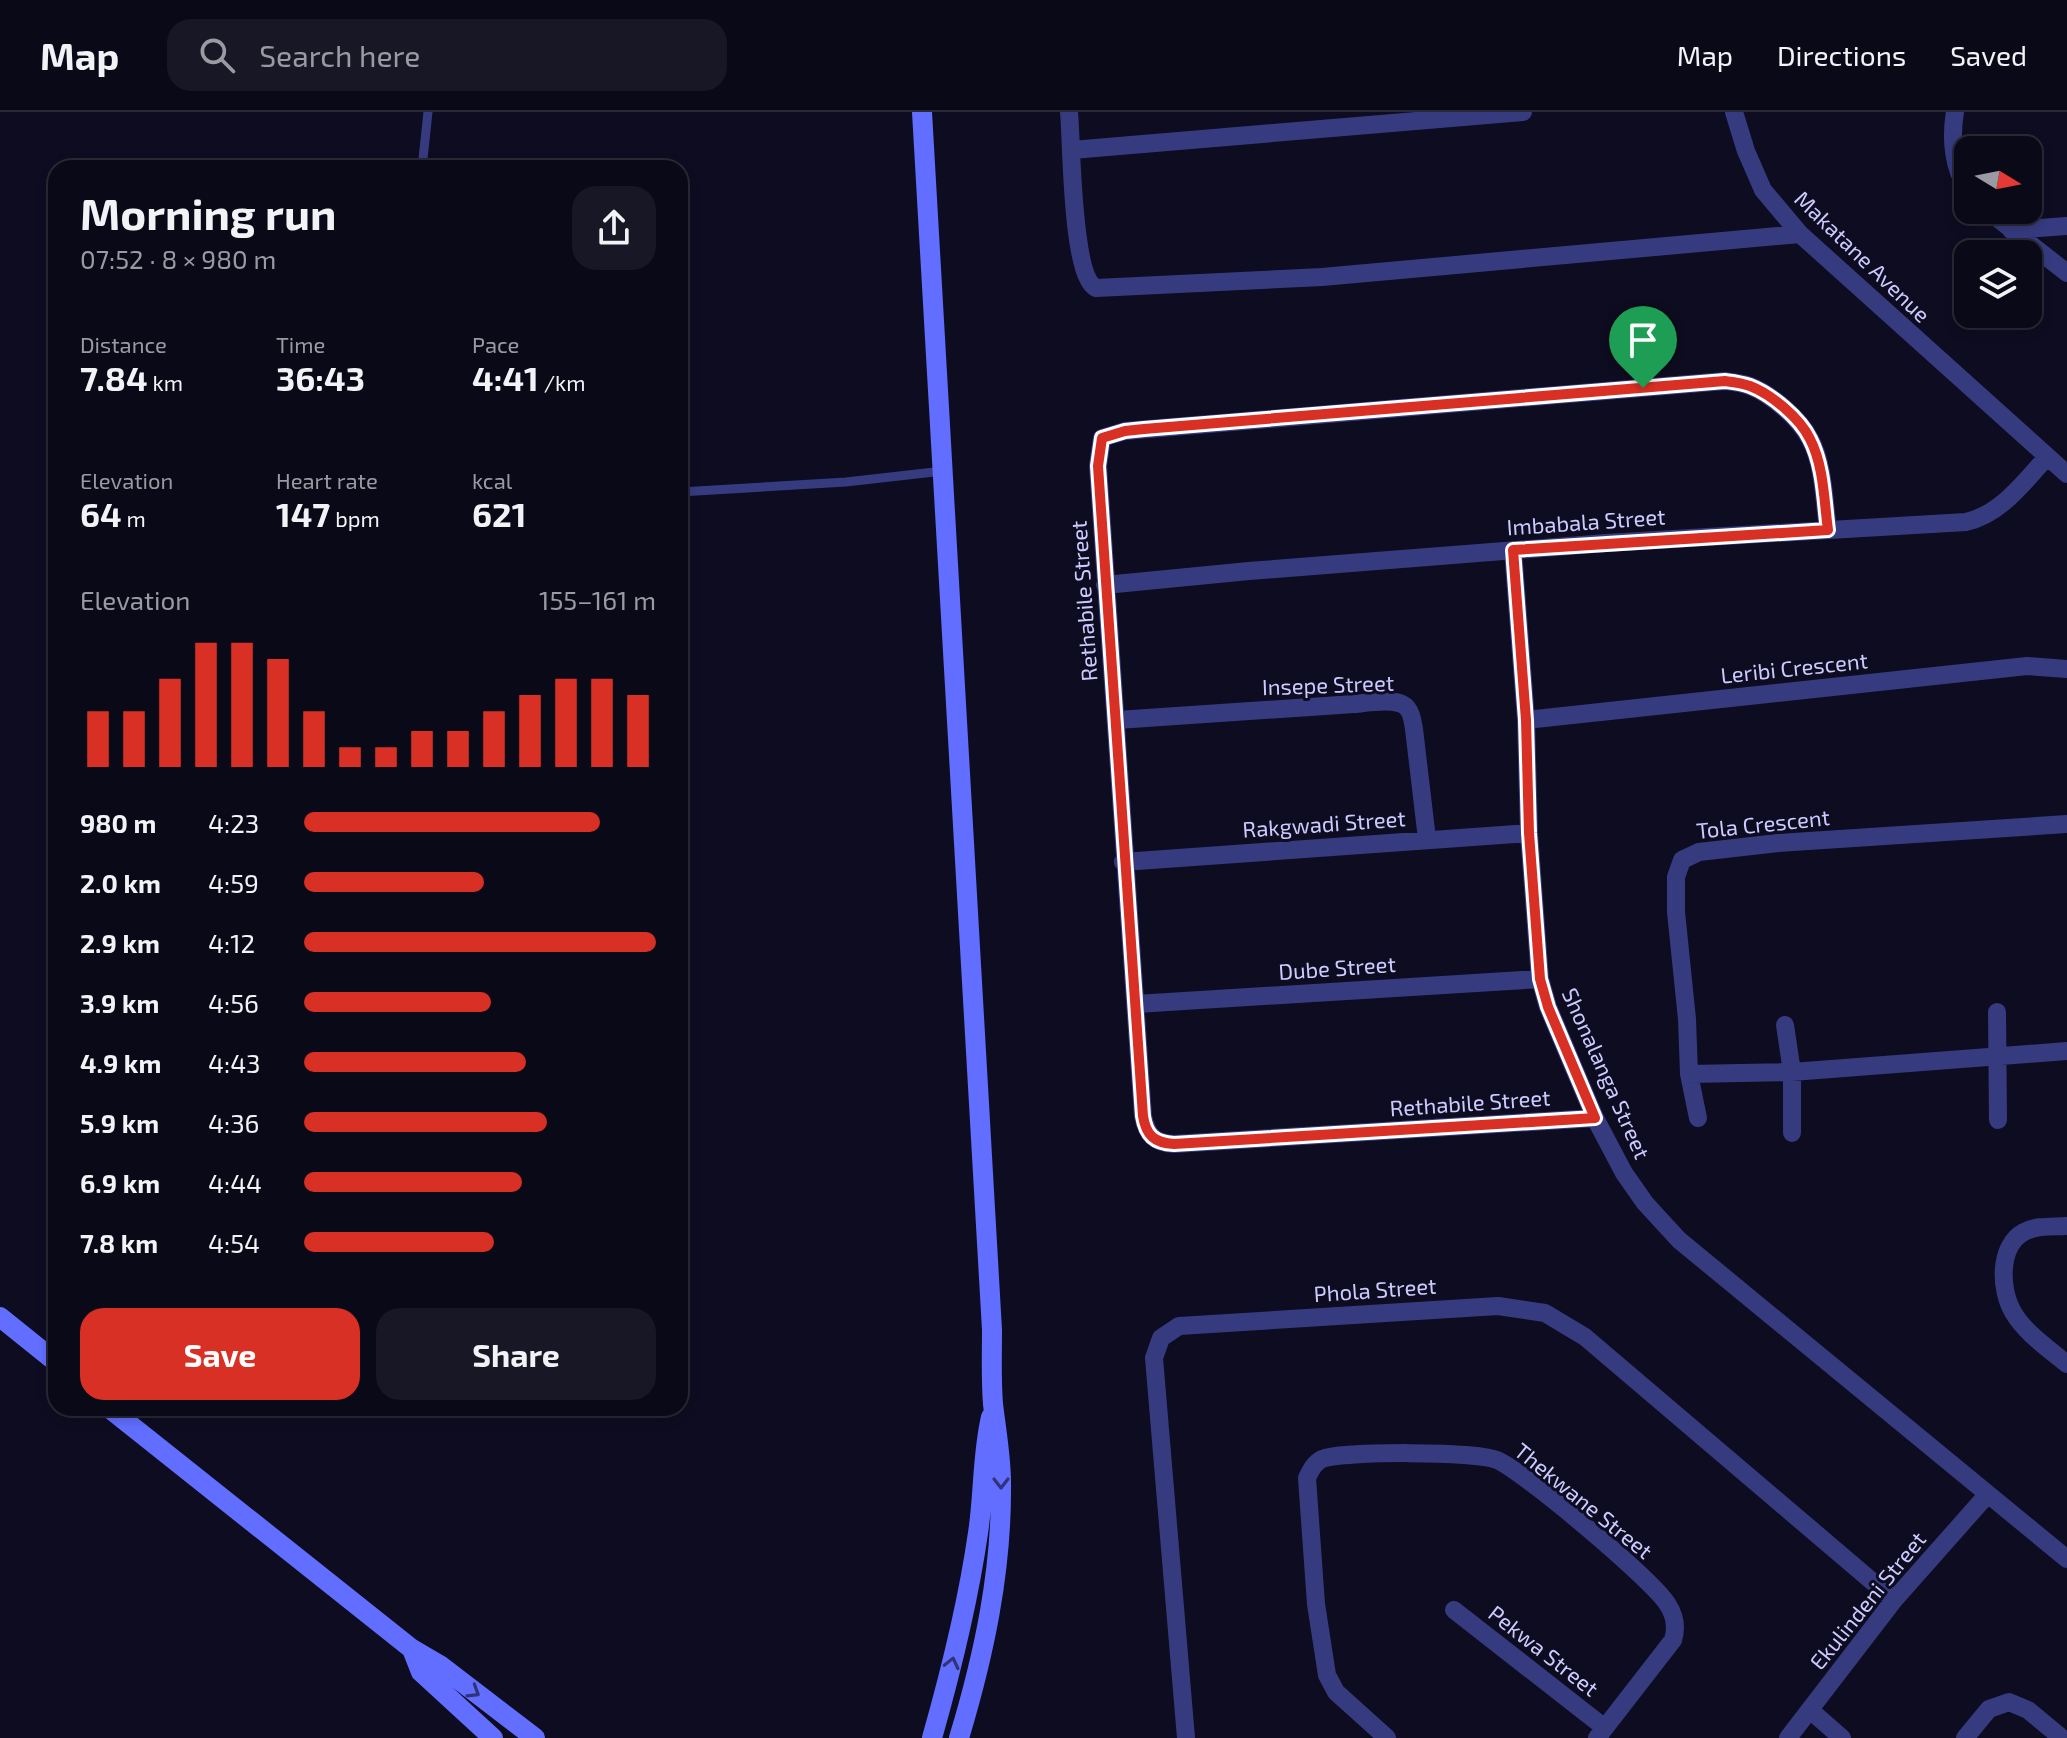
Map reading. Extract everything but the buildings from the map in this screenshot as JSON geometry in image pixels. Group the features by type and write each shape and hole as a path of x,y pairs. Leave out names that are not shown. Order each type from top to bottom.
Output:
{"main road":[{"path":"922,112 992,1330 993,1405 1001,1484 995,1588 985,1646 959,1738"},
{"path":"0,1317 48,1356"},
{"path":"932,1738 950,1673 979,1531 984,1444 993,1405"},
{"path":"119,1416 412,1649 441,1666 535,1738"},
{"path":"412,1649 421,1672 493,1738"}],"street":[{"path":"1069,112 1076,231 1081,263 1087,280 1096,288 1322,277 1800,234"},
{"path":"1072,150 1523,112"},
{"name":"Makatane Avenue","path":"1734,112 1763,190 1800,234 2067,474"},
{"path":"1954,138 1955,112"},
{"path":"2004,224 2067,273"},
{"path":"2011,230 2067,226"},
{"name":"Rethabile Street","path":"1595,1118 1164,1144 1149,1136 1145,1130 1123,862 1099,444 1102,438 1109,435 1160,427 1725,381 1750,386 1767,396 1810,438 1819,467 1828,530"},
{"name":"Imbabala Street","path":"1105,585 1513,550 1979,519 1996,509 2047,457"},
{"name":"Shonalanga Street","path":"1513,550 1540,979 1548,1007 1595,1118 1624,1173 1645,1203 1679,1240 2067,1559"},
{"name":"Leribi Crescent","path":"1526,720 2027,666 2067,669"},
{"name":"Insepe Street","path":"1117,720 1388,702 1402,704 1410,713 1414,729 1427,839"},
{"name":"Tola Crescent","path":"1698,1118 1689,1074 1687,1019 1676,912 1678,869 1687,856 1778,843 2067,824"},
{"name":"Rakgwadi Street","path":"1123,862 1529,833"},
{"name":"Dube Street","path":"1136,1004 1540,979"},
{"path":"1997,1012 1998,1120"},
{"path":"1785,1025 1792,1072 1792,1133"},
{"path":"1689,1074 1792,1072 2067,1051"},
{"path":"2067,1226 2034,1228 2021,1233 2010,1247 2003,1279 2013,1313 2067,1364"},
{"name":"Phola Street","path":"1186,1738 1154,1358 1161,1338 1179,1326 1498,1306 1545,1313 1585,1337 1894,1600"},
{"name":"Thekwane Street","path":"1387,1738 1336,1692 1324,1661 1316,1604 1307,1478 1315,1464 1332,1457 1466,1453 1498,1460 1567,1512 1659,1591 1674,1620 1673,1640 1601,1733"},
{"name":"Ekulindeni Street","path":"1788,1738 1894,1600 1987,1495"},
{"name":"Pekwa Street","path":"1454,1610 1601,1733"},
{"path":"1965,1738 1989,1709 2009,1702 2028,1710 2062,1738"},
{"path":"1810,1710 1842,1738"}],"lane":[{"path":"423,160 428,112"},
{"path":"688,492 846,482 943,471"}],"route":[{"path":"1725,381 1750,386 1767,396 1810,438 1819,467 1828,530 1513,550 1540,979 1548,1007 1595,1118 1174,1144 1155,1140 1145,1130 1143,1116 1123,862 1117,720 1098,466 1102,438 1144,429 1643,388 1725,381"}]}
